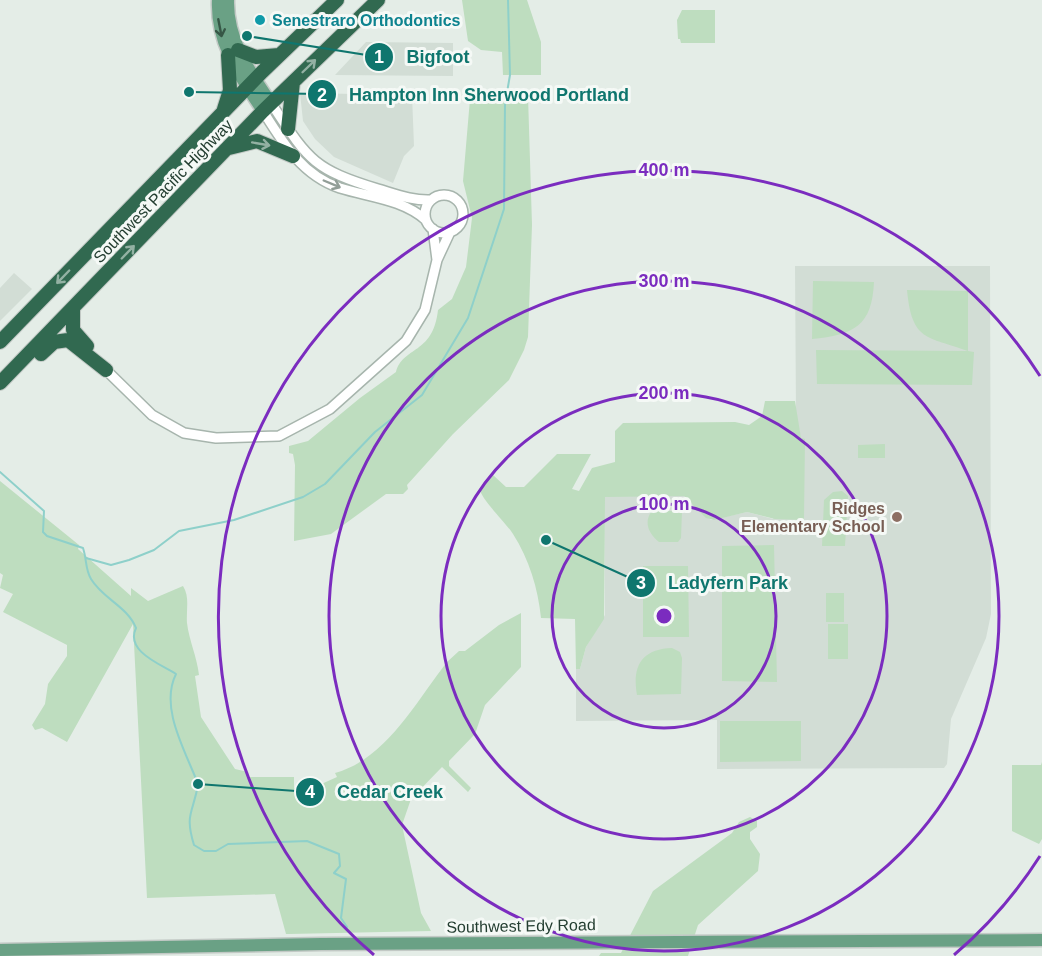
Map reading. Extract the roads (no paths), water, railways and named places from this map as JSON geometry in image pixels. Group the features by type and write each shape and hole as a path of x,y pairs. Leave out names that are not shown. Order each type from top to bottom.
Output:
{"highway":[{"name":"Southwest Pacific Highway","path":"0,342 251,83 337,0"},
{"name":"Southwest Pacific Highway","path":"0,383 267,107 378,0"},
{"path":"223,112 230,90 233,52 256,57 279,55"},
{"path":"288,129 293,81"},
{"path":"227,148 257,141 293,156"},
{"path":"13,370 39,357 54,342 64,340 76,345 100,369 106,370 107,365 73,330 72,309"}],"main road":[{"path":"218,0 220,32 267,107"},
{"path":"228,0 233,52"},
{"name":"Southwest Edy Road","path":"0,950 368,944 1042,940"}],"street":[{"path":"106,370 157,418 184,433 216,438 279,436 330,409 406,341 425,310 437,261 450,232 462,221 460,204 454,198 446,195 431,200 406,198 342,179 315,162 267,107"},
{"path":"267,107 293,156 324,181 408,207 426,220 433,230 437,261"},
{"path":"426,220 425,209 431,200"},
{"path":"433,230 450,232"}],"waterway":[{"path":"86,558 111,565 129,560 154,550 179,531 234,520 303,497 325,484 375,432 422,395 468,318 504,209 505,104 510,75 508,0"},
{"path":"0,472 44,511 43,532 47,536 83,548 91,579 132,620 136,628 135,643 140,650 153,661 176,674 172,687 172,715 181,744 198,784 190,819 194,845 204,851 216,851 228,844 307,841 339,854 340,866 334,873 346,879 341,918 347,927"}],"place":[{"name":"Senestraro Orthodontics","path":"260,20"},
{"name":"Bigfoot","path":"247,36"},
{"name":"Hampton Inn Sherwood Portland","path":"189,92"},
{"name":"Ridges Elementary School","path":"897,517"},
{"name":"Ladyfern Park","path":"546,540"},
{"name":"Cedar Creek","path":"198,784"}]}
